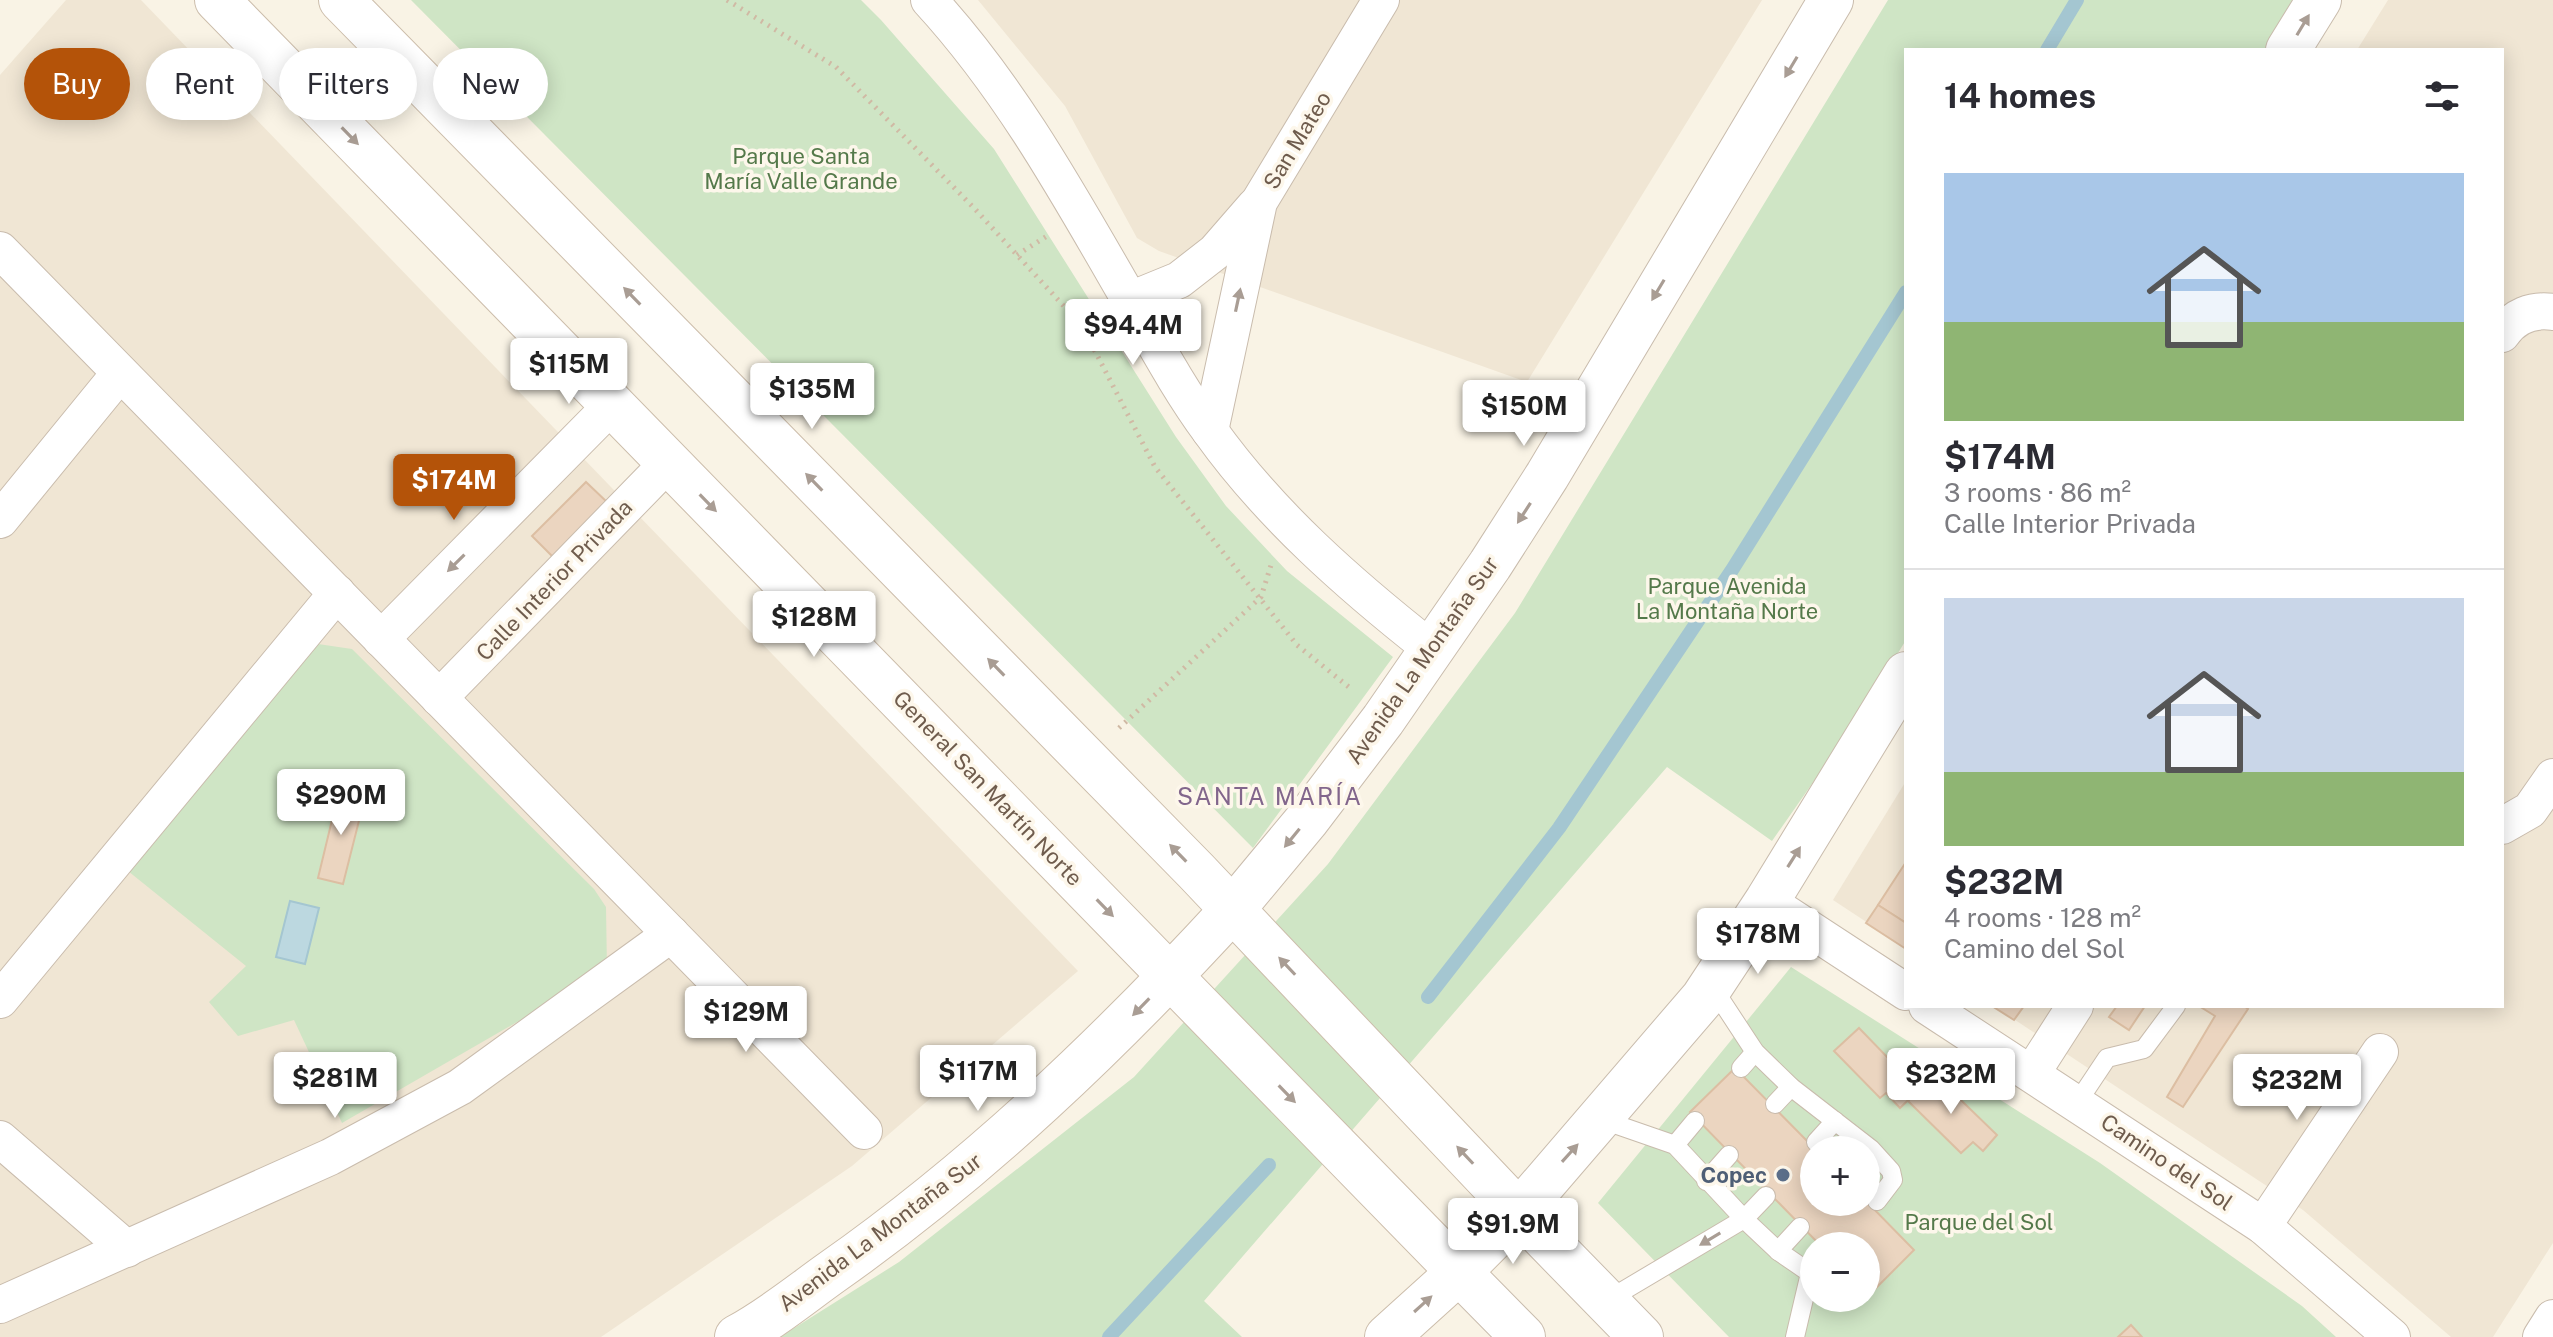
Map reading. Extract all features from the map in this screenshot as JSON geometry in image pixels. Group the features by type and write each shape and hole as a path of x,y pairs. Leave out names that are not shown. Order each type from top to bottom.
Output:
{"main road":[{"name":"General San Martín Norte","path":"217,0 1523,1337"},
{"path":"341,0 1233,909 1641,1337"},
{"name":"Avenida La Montaña Sur","path":"737,1337 875,1242 980,1157 1106,1042 1172,975 1233,909 1307,820 1383,720 1547,476 1831,0"},
{"path":"2289,48 2319,0"},
{"path":"1387,1337 1519,1212 1711,985 1767,901 1904,677"}],"street":[{"path":"929,0 993,77 1034,136 1164,361 1210,431 1254,488 1394,620 1430,648"},
{"name":"San Mateo","path":"1210,431 1259,202 1381,0"},
{"path":"1130,300 1179,280 1215,252 1259,202"},
{"path":"0,250 864,1131"},
{"path":"2504,331 2510,321 2538,310 2553,312"},
{"path":"0,520 120,373"},
{"path":"381,639 612,405"},
{"name":"Calle Interior Privada","path":"439,698 668,463"},
{"path":"0,1000 337,593"},
{"path":"2504,825 2530,810 2553,777"},
{"path":"1767,901 1904,991"},
{"path":"0,1305 330,1157 460,1087 671,934"},
{"name":"Camino del Sol","path":"1930,1008 2263,1226 2392,1337"},
{"path":"2032,1073 2074,1008"},
{"path":"2263,1226 2380,1052"},
{"path":"0,1139 127,1249"},
{"path":"2541,1337 2553,1318"}],"lane":[{"path":"1711,985 1755,1052 1791,1087 1851,1136"},
{"path":"2077,1103 2107,1058 2144,1049 2175,1008"},
{"path":"1741,1068 1755,1052"},
{"path":"1775,1104 1791,1087"},
{"path":"1600,1119 1675,1145 1744,1219 1778,1251 1800,1264"},
{"path":"1675,1145 1695,1121"},
{"path":"1821,1136 1835,1121"},
{"path":"1706,1181 1729,1155"},
{"path":"1880,1162 1891,1171 1893,1180 1880,1197"},
{"path":"1606,1301 1744,1219 1766,1196"},
{"path":"1778,1251 1800,1227"},
{"path":"1795,1337 1801,1312"}],"path":[{"path":"727,0 836,67 974,208 1082,326 1155,467 1297,645 1363,698 1383,720"},
{"path":"1084,757 1127,722 1261,597 1277,547 1291,526"}],"shaded area":[{"path":"66,0 141,0 187,48 146,48 146,120 257,120 1078,971 852,1166 601,1337 0,1337 0,75"},
{"path":"978,0 1762,0 1527,382 1159,251 1137,238 1065,106"},
{"path":"2388,0 2553,0 2553,1243 2493,1337 2451,1337 2303,1210 1997,1008 2504,1008 2504,48 2358,48"},
{"path":"1904,784 1904,947 1833,900"}],"green space":[{"name":"Parque Santa María Valle Grande","path":"411,0 861,0 881,20 994,149 1176,437 1226,506 1287,571 1393,657 1253,848 530,120 548,120 548,48 459,48"},
{"name":"Parque Avenida La Montaña Norte","path":"1888,0 2297,0 2267,48 1904,48 1904,643 1858,718 1772,841 1667,767 1204,1301 1242,1337 780,1337 899,1262 1134,1077 1328,864 1515,613"},
{"path":"318,644 352,649 594,889 606,907 607,970 342,1123 294,1020 238,1036 209,1002 246,966 128,871"},
{"name":"Parque del Sol","path":"1791,967 2100,1163 2302,1306 2336,1337 1729,1337 1598,1203"}],"water":[{"path":"290,901 319,908 305,964 276,957"}],"building":[{"path":"586,482 608,503 554,558 532,536"},
{"path":"339,791 365,797 343,884 318,878"},
{"path":"1904,865 1904,922 1878,905"},
{"path":"1878,905 1904,922 1904,948 1866,923"},
{"path":"1995,1008 2023,1008 2014,1020"},
{"path":"2116,1008 2144,1008 2129,1030 2109,1017"},
{"path":"2202,1008 2248,1009 2183,1107 2167,1097 2215,1016"},
{"path":"1859,1028 1888,1058 1898,1050 1928,1081 1900,1108 1886,1093 1880,1098 1834,1051"},
{"name":"Copec","path":"1735,1068 1802,1136 1800,1216 1880,1215 1914,1250 1880,1284 1880,1232 1807,1232 1690,1112"},
{"path":"1934,1074 1997,1135 1983,1151 1973,1142 1961,1153 1908,1101"},
{"path":"2131,1325 2142,1337 2118,1337"}],"waterway":[{"path":"2048,48 2077,0"},
{"path":"1428,997 1559,828 1732,570 1904,295"},
{"path":"1109,1337 1269,1165"}],"place":[{"name":"Copec","path":"1783,1175"}],"district":[{"name":"SANTA MARÍA","path":"1270,797"}]}
